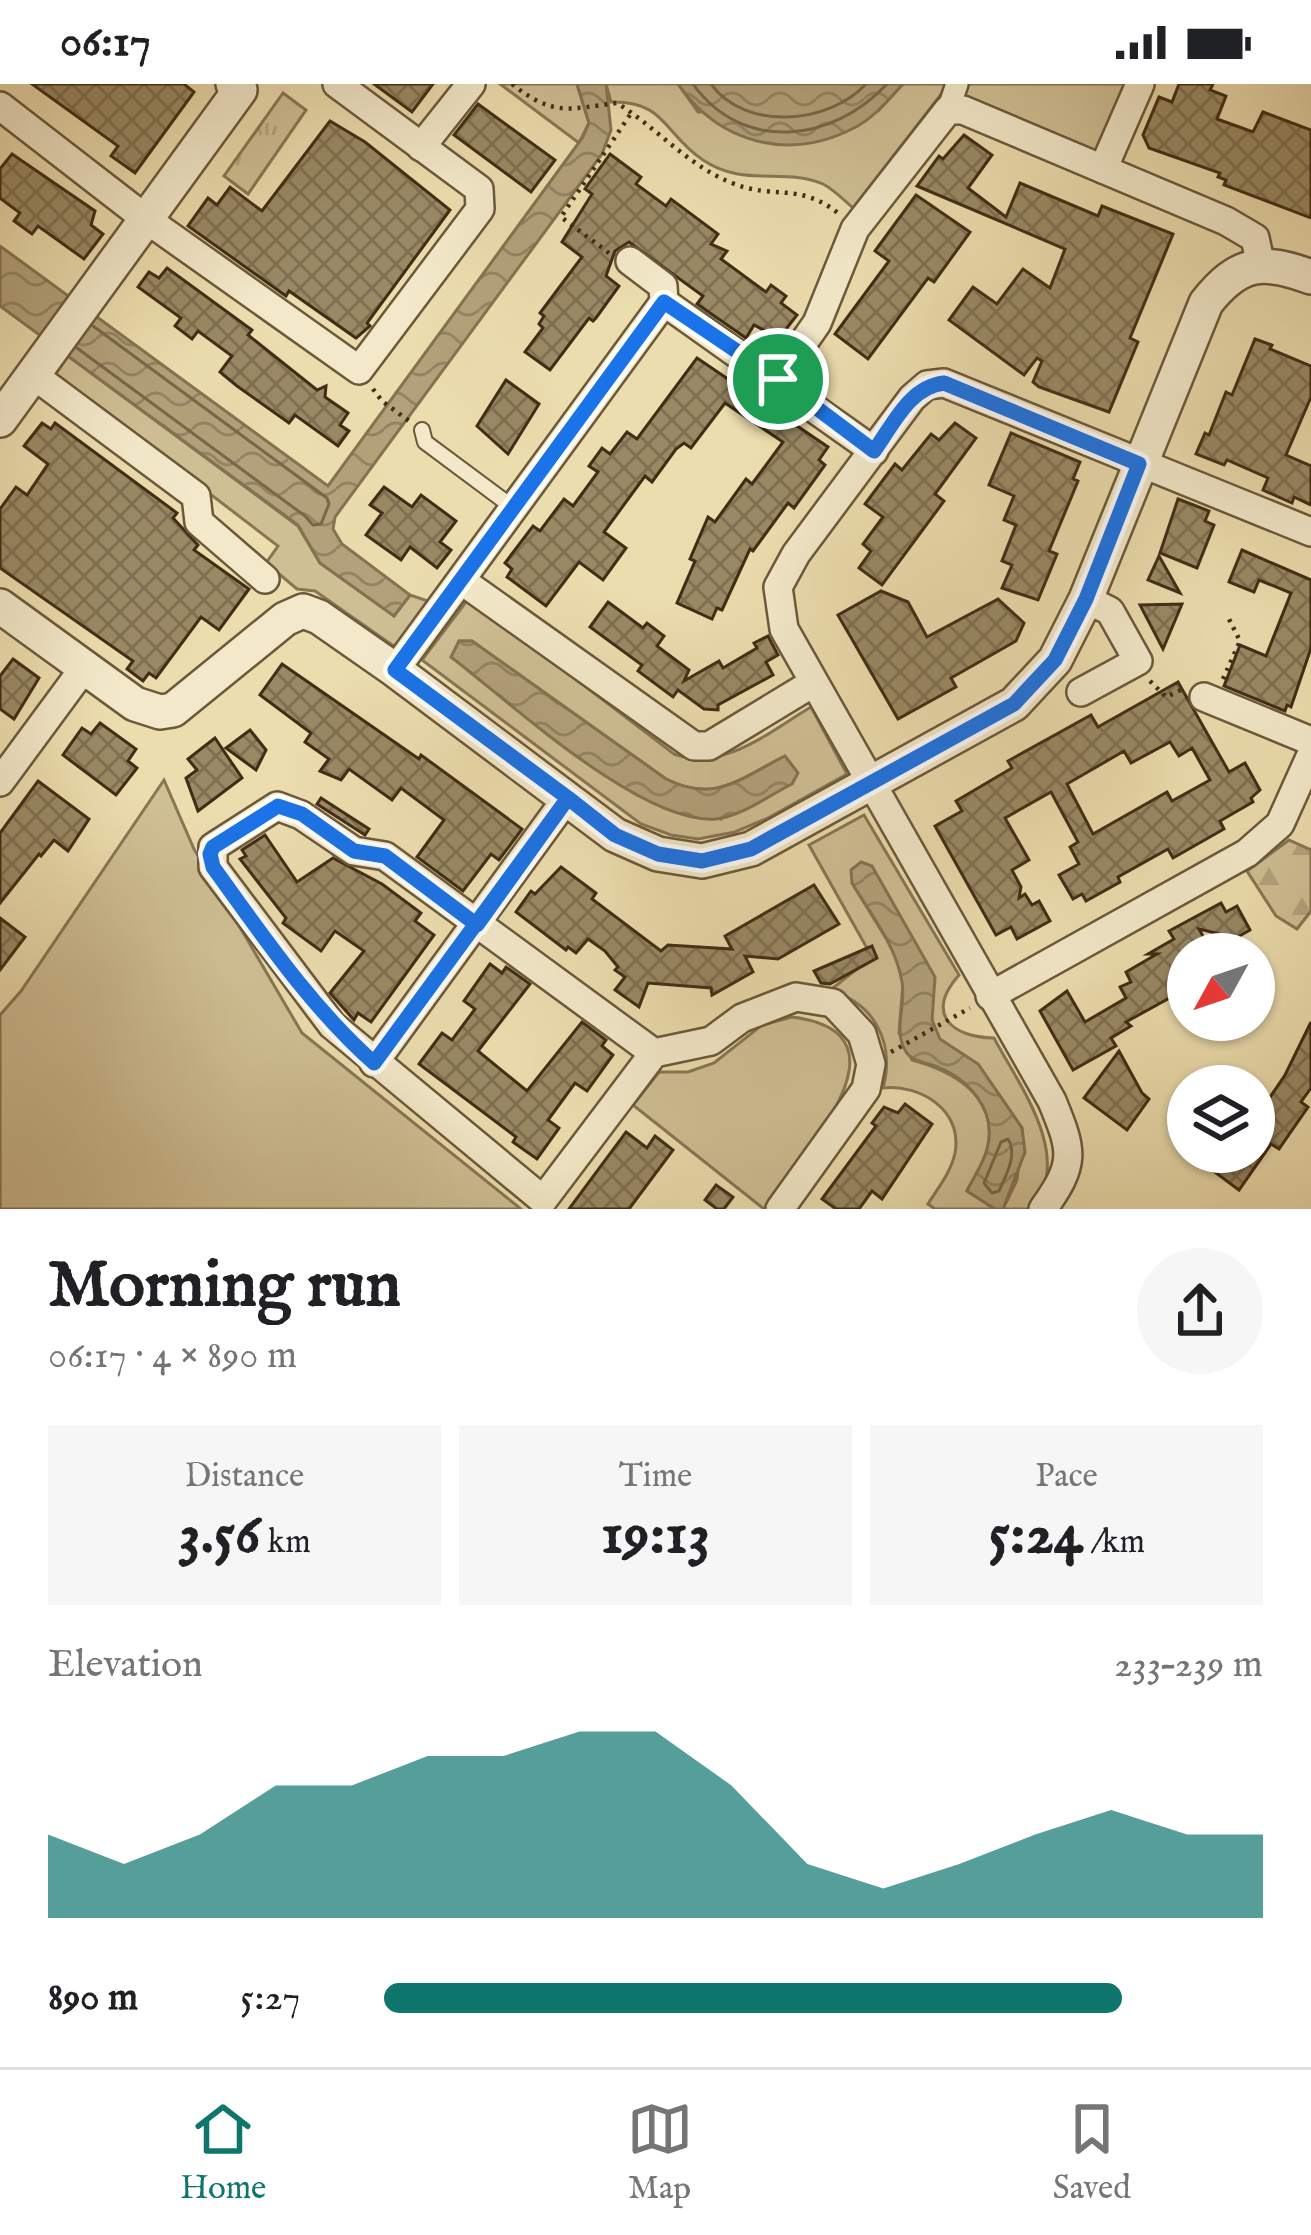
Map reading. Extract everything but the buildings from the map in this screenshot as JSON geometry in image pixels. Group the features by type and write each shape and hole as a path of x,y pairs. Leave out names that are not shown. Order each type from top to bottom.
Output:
{"street":[{"path":"0,106 146,219 359,370 480,209 479,189 337,84"},
{"path":"422,147 471,84"},
{"path":"1103,169 1140,84"},
{"path":"0,420 239,86"},
{"path":"778,379 817,322 855,229 953,97 963,110 1241,229 1255,238 1261,266"},
{"path":"395,670 664,302 663,286 630,261"},
{"path":"0,606 148,710 173,710 285,620 303,611 320,617 395,670 615,835 658,854 702,861 751,849 1014,704 1055,660 1086,599 1206,303 1222,283 1243,270 1281,266 1311,277"},
{"path":"664,302 874,451"},
{"path":"41,362 196,496 199,522 265,579"},
{"path":"1043,1209 1068,1171 1070,1145 1052,1101 784,629 778,587 796,554 912,398 927,385 944,383 1311,532"},
{"path":"462,581 694,746 709,746 813,683"},
{"path":"1081,692 1144,671 1110,611 1086,599"},
{"path":"0,782 84,668"},
{"path":"1209,699 1311,741"},
{"path":"990,996 1246,854 1280,824 1311,755"},
{"path":"374,1063 568,798"},
{"path":"655,1053 385,856 354,851 302,814 278,806 213,847 213,867 332,1025 543,1200 655,1053 711,1041 742,1018 796,997 833,1003 862,1034 871,1064 866,1089 780,1209"}],"lane":[{"path":"422,430 424,442 515,509"}],"path":[{"path":"512,84 544,107 617,103 715,175 757,190 798,191 817,198 855,229"},
{"path":"630,261 619,260 561,217 632,112"},
{"path":"382,401 422,430"},
{"path":"1144,671 1166,697 1182,688 1209,699 1240,641 1229,619"},
{"path":"895,1050 955,1016"}],"green space":[{"path":"500,84 577,84 589,123 579,143"},
{"path":"606,84 678,84 698,112 878,111 903,84 1132,84 1102,157 942,93 853,208 827,186 809,179 718,168 690,150 654,113 611,102"},
{"path":"283,93 306,110 248,194 224,176"},
{"path":"68,356 298,526 320,563 394,616 410,595 428,601 395,647 315,591 297,589 266,563 278,546 55,375"},
{"path":"469,598 674,754 711,758 729,753 811,707 847,774 735,832 698,839 671,835 641,824 422,660","holes":["459,641 472,641 666,779 683,786 713,789 727,785 785,756 721,819 452,657"]},
{"path":"164,780 194,849 302,1033 521,1209 0,1209 0,1015"},
{"path":"864,815 959,975 944,1001 948,1021 966,1033 994,1038 1038,1122 1047,1166 1044,1188 1033,1209 1003,1209 1017,1180 1022,1128 978,1064 940,1040 932,1021 932,1001 852,883 895,953 903,982 899,1033 912,1060 957,1079 986,1113 988,1146 967,1191 995,1209 935,1209 928,1204 953,1160 956,1138 952,1124 924,1095 883,1088 886,1056 878,1027 859,1005 829,991 872,957 809,845"},
{"path":"1289,840 1311,850 1311,911 1297,929 1276,916 1247,871"},
{"path":"792,1017 822,1024 840,1036 849,1051 849,1070 822,1130 764,1209 633,1105 659,1072 688,1072 714,1063 762,1025"}],"water":[{"path":"577,84 606,84 611,130 602,154 335,517 333,529 342,544 410,595 394,616 320,563 298,525 0,306 0,246 328,486 583,137 589,123"},
{"path":"678,84 903,84 854,128 804,144 780,145 734,133 714,121"},
{"path":"459,641 472,641 666,779 714,789 785,756 798,773 792,784 745,810 716,819 686,816 652,803 578,758 451,657"},
{"path":"861,862 872,866 935,977 932,1020 940,1039 978,1064 1022,1128 1025,1152 1003,1209 967,1191 983,1160 989,1134 977,1096 945,1070 905,1051 899,968 852,883 851,870"}],"route":[{"path":"778,379 664,302 395,670 568,798 477,925 385,856 354,851 302,814 278,806 213,847 213,867 294,978 332,1025 374,1063 477,925 568,798 615,835 658,854 702,861 751,849 1014,704 1055,660 1086,599 1139,464 944,383 927,385 912,398 874,451 778,379"}]}
